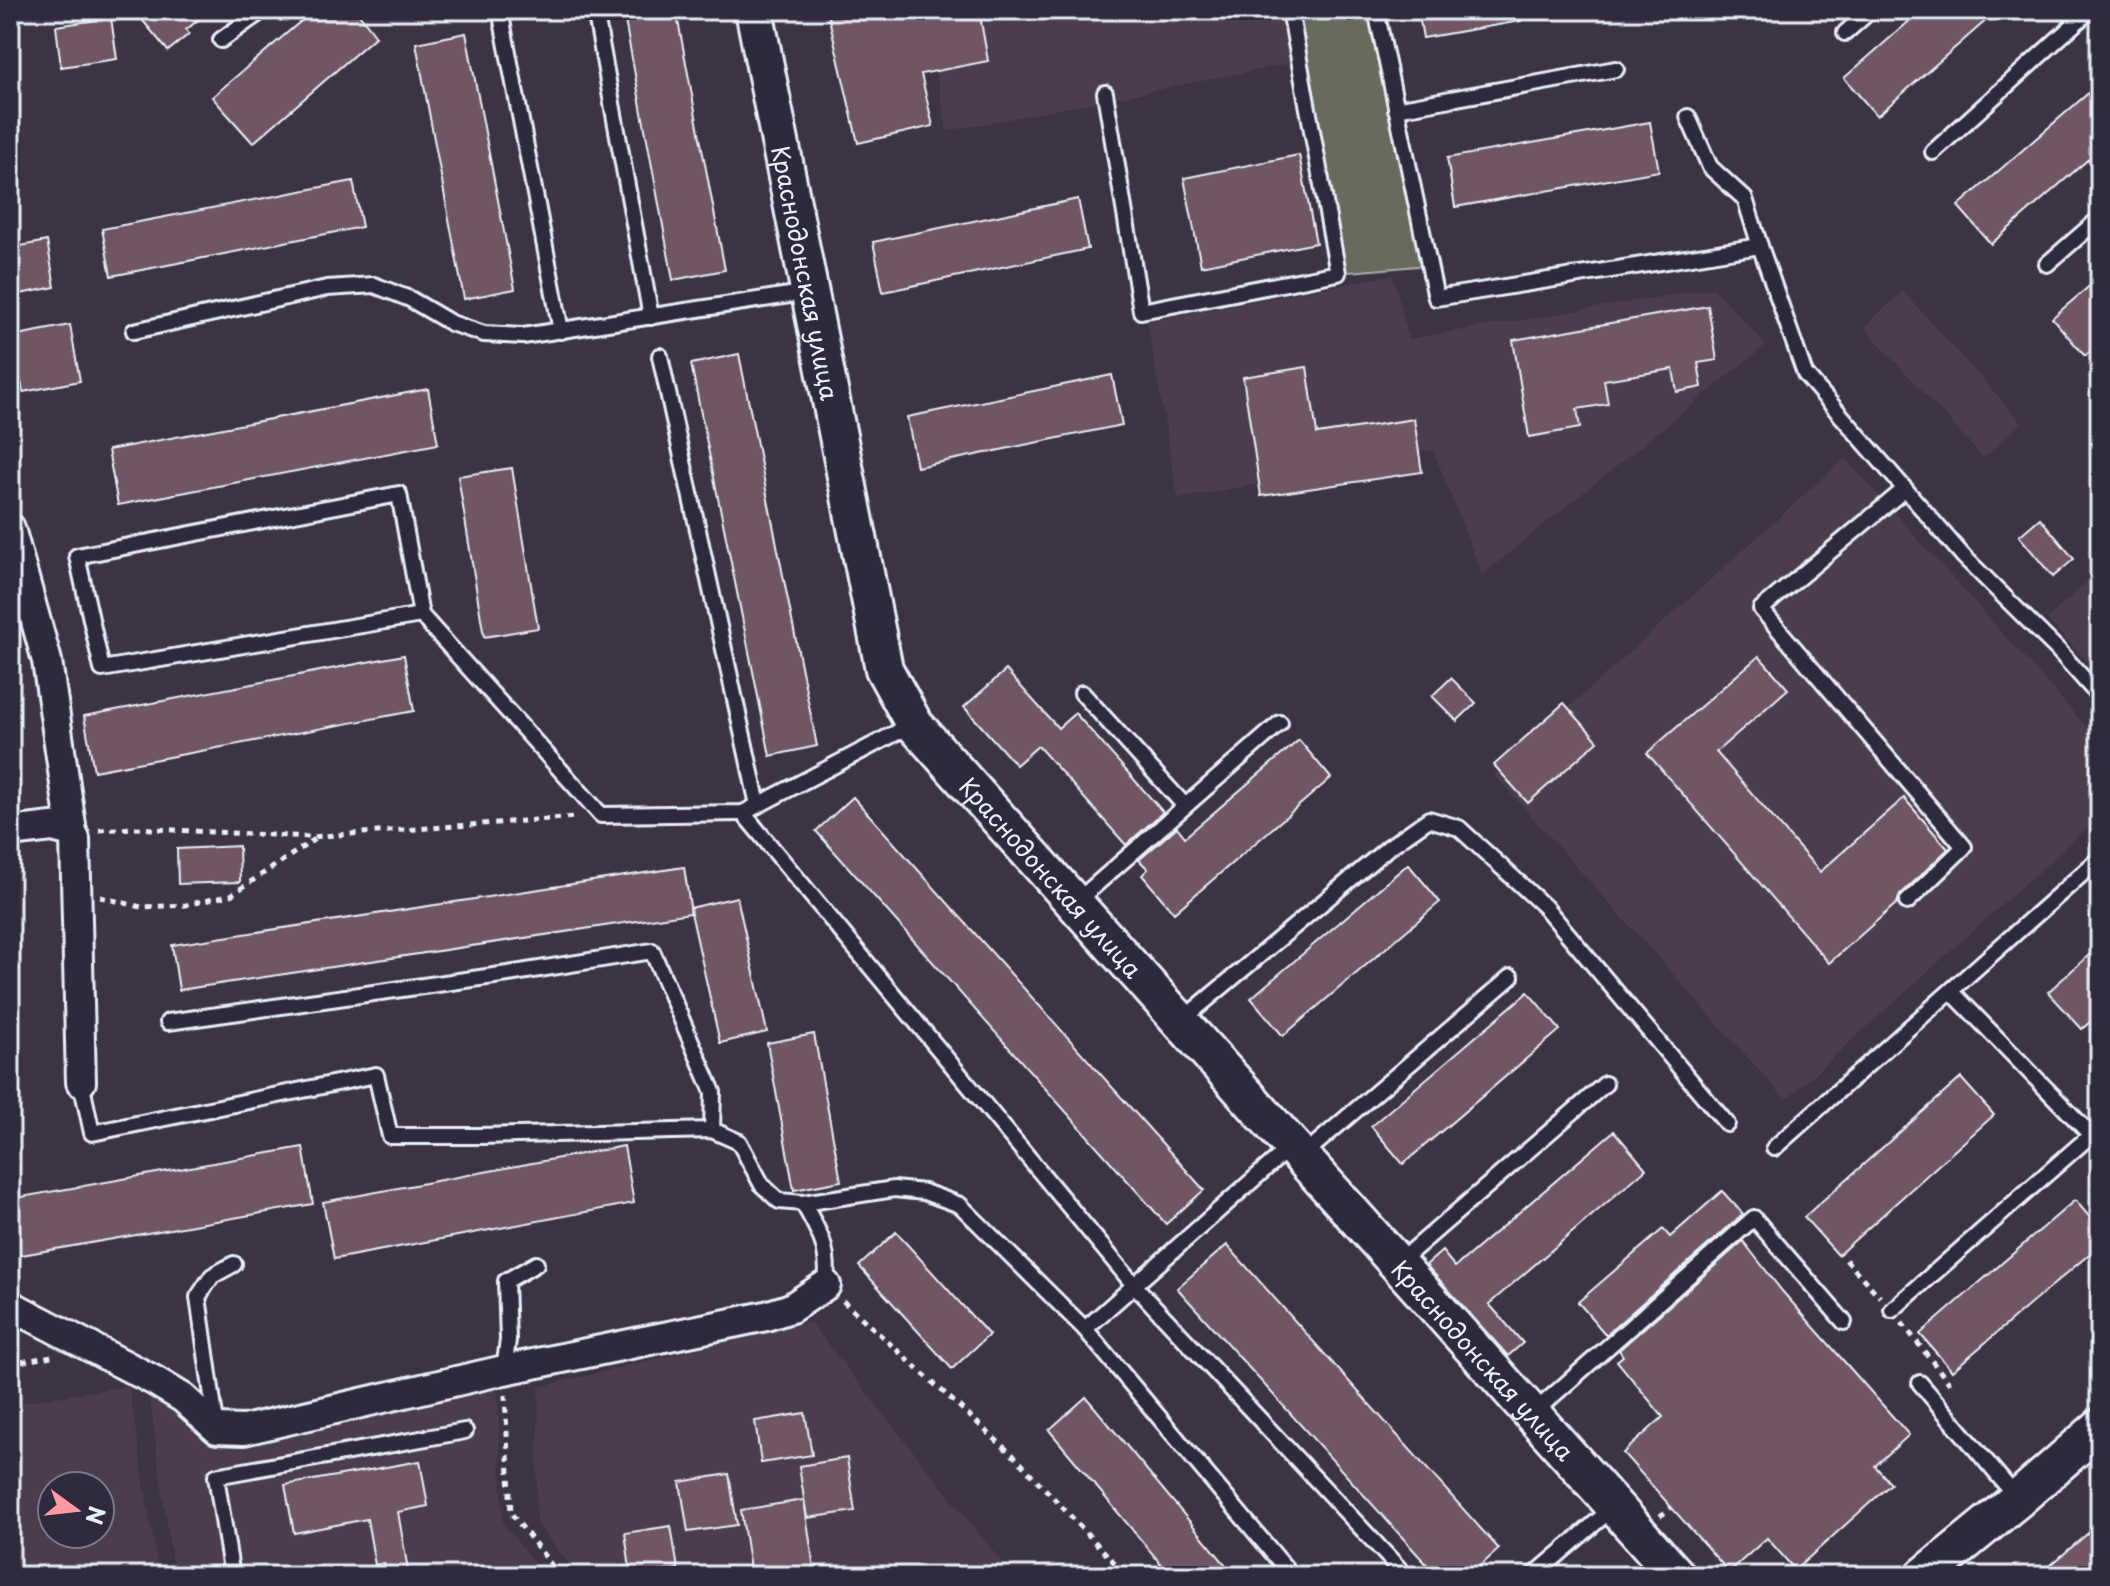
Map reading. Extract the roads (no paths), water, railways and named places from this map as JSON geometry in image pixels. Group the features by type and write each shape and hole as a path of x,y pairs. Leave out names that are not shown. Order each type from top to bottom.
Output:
{"street":[{"name":"Краснодонская улица","path":"754,10 884,669 914,724 1677,1576"},
{"path":"10,528 47,661 75,839 81,1082"},
{"path":"10,832 52,827 72,832"},
{"path":"10,1305 155,1381 183,1398 217,1429 244,1430 504,1370 766,1316 791,1308 826,1285"},
{"path":"1924,1576 2100,1427"}],"lane":[{"path":"221,40 263,10"},
{"path":"500,10 561,331"},
{"path":"595,10 651,317"},
{"path":"1105,93 1141,311 1338,273 1290,10"},
{"path":"1376,10 1436,298 1760,246"},
{"path":"1845,33 1871,10"},
{"path":"1933,152 2093,10 2100,15"},
{"path":"1396,109 1616,69"},
{"path":"1688,117 1710,167 1745,199 1805,374 1964,557 2058,650 2100,697"},
{"path":"2047,264 2100,218"},
{"path":"134,331 327,288 374,285 410,299 451,323 484,334 523,336 809,292"},
{"path":"660,356 758,805"},
{"path":"1905,489 1761,609 1964,847 1907,902"},
{"path":"421,615 102,669 77,556 399,494 421,615 601,815 743,813 914,724"},
{"path":"1082,693 1185,806"},
{"path":"1074,903 1280,723"},
{"path":"743,813 1134,1285 1406,1576"},
{"path":"1181,1021 1389,847 1429,819 1459,828 1545,907 1727,1124"},
{"path":"1774,1148 2100,858"},
{"path":"168,1022 652,951 713,1092 712,1130"},
{"path":"1085,1329 1134,1285 1511,977"},
{"path":"1892,1310 2097,1135 1951,991"},
{"path":"81,1082 92,1133 376,1075 390,1136 712,1130 739,1142 762,1185 779,1201 803,1203 894,1189 924,1192 960,1205 1085,1329 1292,1576"},
{"path":"1397,1264 1605,1084"},
{"path":"803,1203 824,1239 828,1266 826,1285"},
{"path":"1532,1414 1754,1218 1844,1322"},
{"path":"217,1429 198,1297 212,1276 234,1264"},
{"path":"504,1370 508,1340 506,1281 536,1264"},
{"path":"1920,1383 2018,1499"},
{"path":"232,1576 216,1476 465,1431"},
{"path":"1533,1576 1615,1506"}]}
